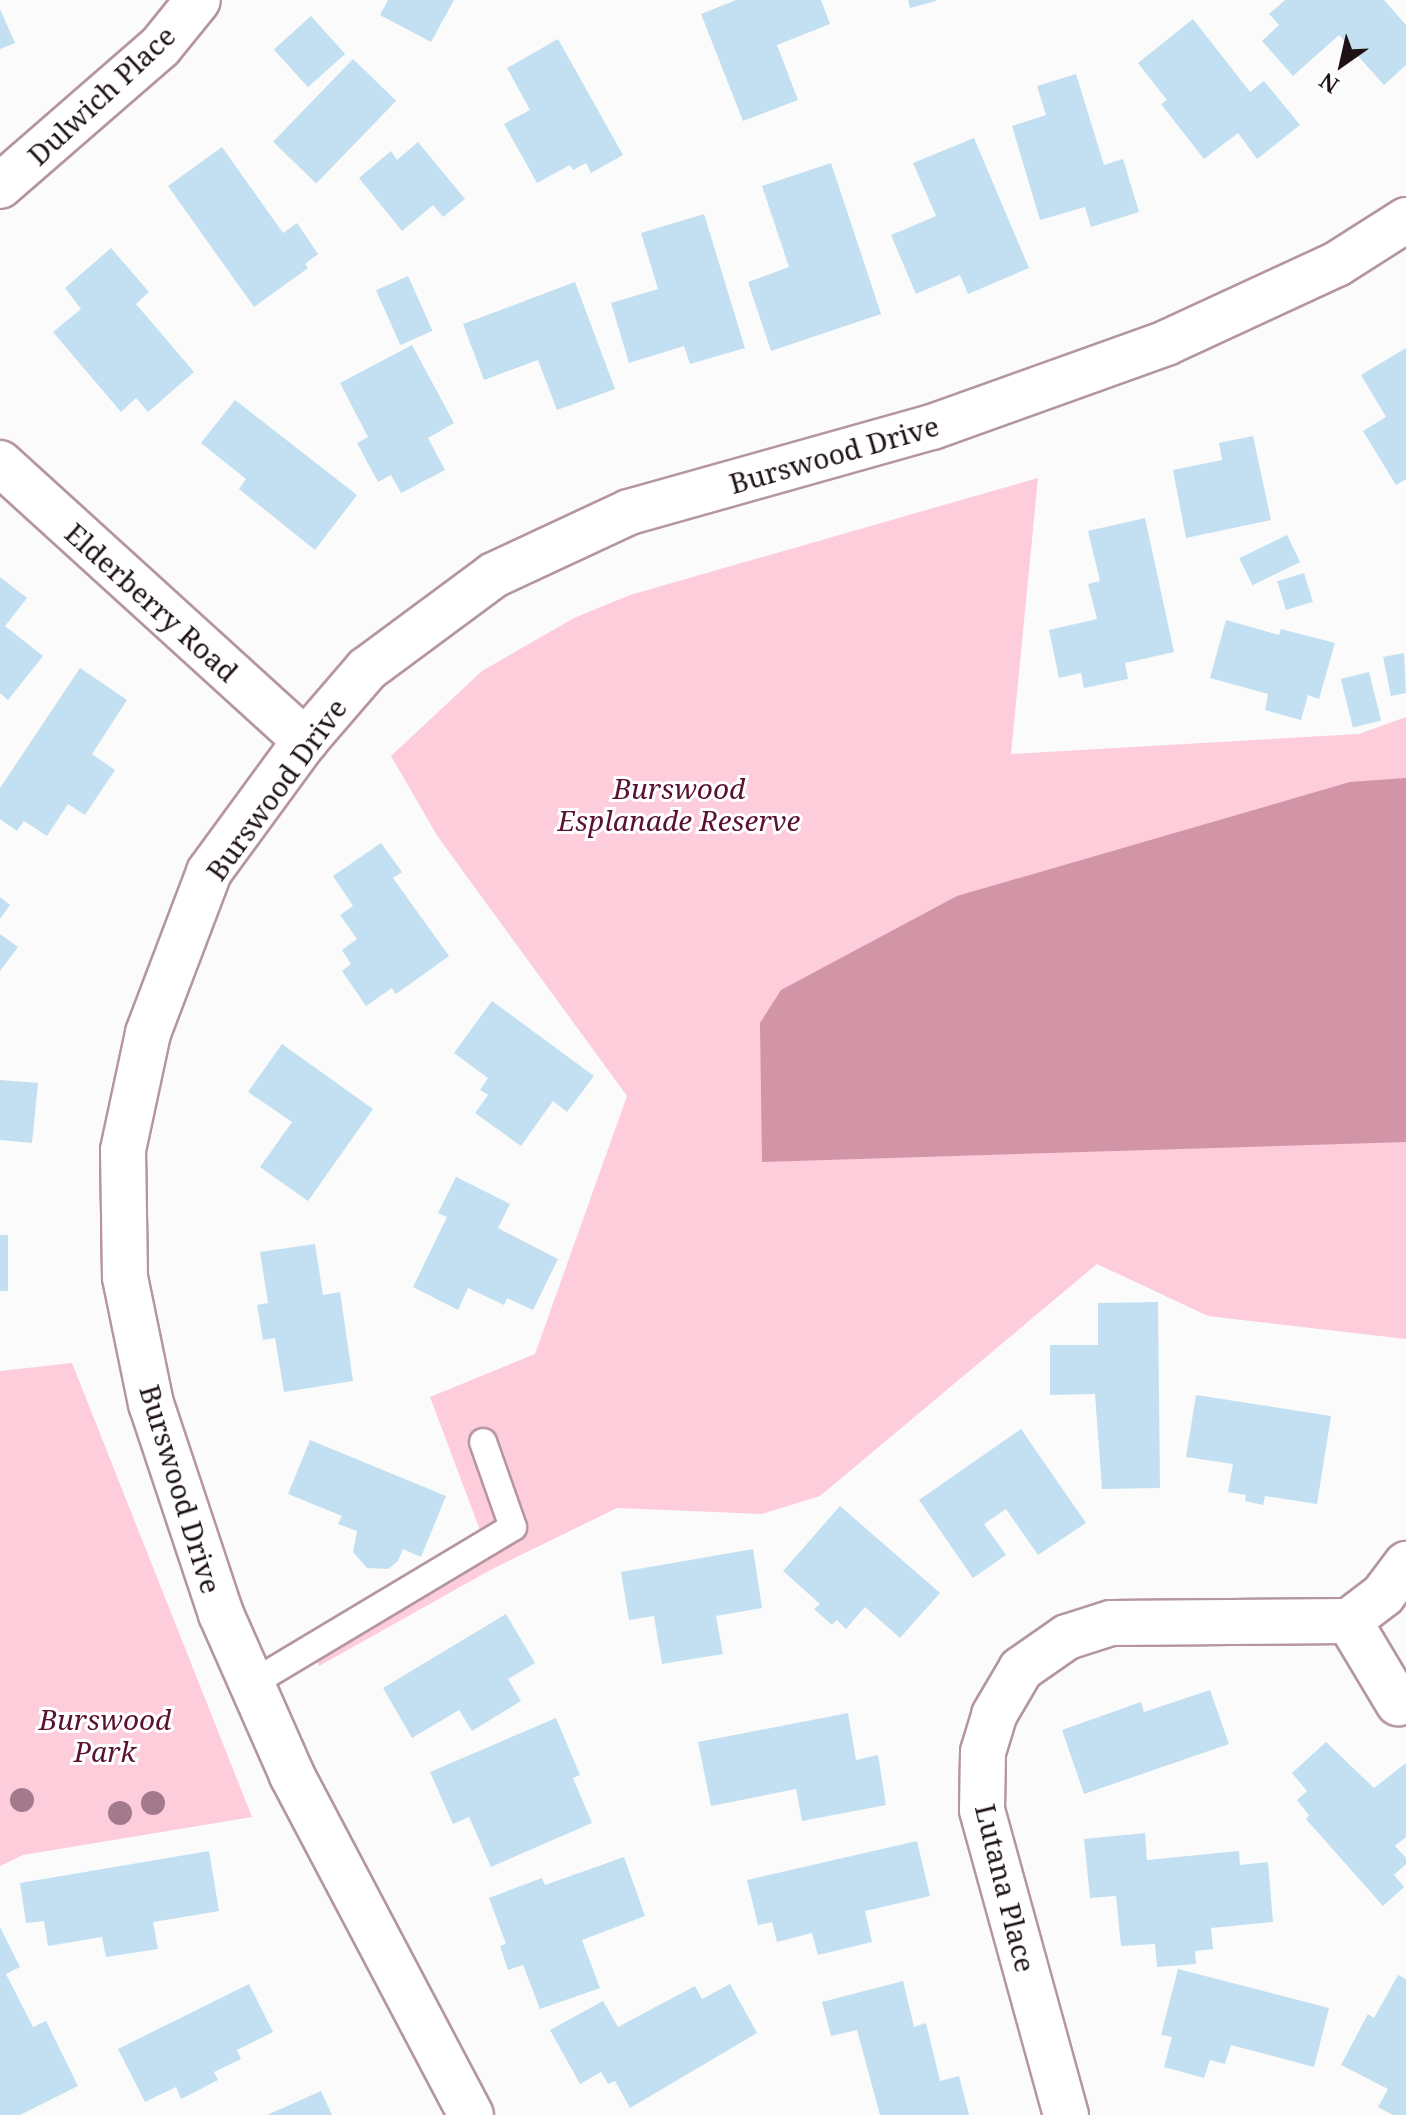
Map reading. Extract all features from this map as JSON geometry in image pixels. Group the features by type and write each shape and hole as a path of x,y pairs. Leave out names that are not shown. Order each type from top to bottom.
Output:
{"street":[{"name":"Dulwich Place","path":"0,186 160,47 198,0"},
{"name":"Burswood Drive","path":"471,2115 292,1775 251,1684 221,1614 151,1404 125,1277 123,1150 148,1033 209,872 305,741 367,669 508,568 629,512 932,427 1166,343 1337,264 1406,220"},
{"name":"Elderberry Road","path":"0,463 305,741"},
{"path":"1398,1703 1349,1621 1383,1595 1406,1564"},
{"name":"Lutana Place","path":"1066,2115 982,1810 983,1752 994,1715 1021,1669 1067,1637 1111,1623 1349,1621"}],"lane":[{"path":"251,1684 513,1527 483,1442"}],"green space":[{"name":"Burswood Esplanade Reserve","path":"1038,478 1011,754 1359,734 1406,717 1406,1339 1208,1316 1097,1264 820,1496 762,1514 617,1508 494,1568 319,1666 306,1635 481,1533 430,1397 535,1354 627,1096 438,837 391,756 482,671 574,618 630,595"},
{"name":"Burswood Park","path":"72,1363 252,1817 23,1855 0,1866 0,1371"}],"shaded area":[{"path":"1406,778 1406,1142 762,1162 760,1023 781,990 957,896 1350,782"}],"building":[{"path":"388,0 454,0 431,42 380,15"},
{"path":"736,0 821,0 830,24 777,45 798,100 743,121 701,14"},
{"path":"908,0 936,0 936,1 910,8"},
{"path":"1285,0 1384,0 1406,25 1406,65 1384,85 1339,35 1293,76 1262,41 1279,25 1269,14"},
{"path":"0,9 15,43 0,49"},
{"path":"311,16 345,54 308,87 274,49"},
{"path":"1193,19 1250,92 1264,81 1300,125 1257,159 1238,133 1204,159 1161,104 1167,100 1138,63"},
{"path":"558,39 623,155 591,173 586,163 573,170 570,165 537,183 504,124 530,110 507,68"},
{"path":"353,59 396,101 316,183 273,142"},
{"path":"1076,74 1104,165 1123,159 1139,212 1091,227 1085,207 1040,220 1012,126 1046,115 1037,86"},
{"path":"974,138 1029,268 968,294 960,275 916,294 891,235 936,216 913,163"},
{"path":"418,142 465,199 443,217 433,205 402,231 359,178 391,151 397,160"},
{"path":"222,147 283,233 297,223 318,254 305,264 308,268 254,307 168,186"},
{"path":"831,163 881,314 771,351 748,282 789,267 762,186"},
{"path":"704,214 745,348 690,364 684,346 629,363 611,303 658,289 641,233"},
{"path":"111,248 149,292 136,304 194,372 148,412 136,398 121,412 53,332 81,309 65,288"},
{"path":"408,276 432,331 400,345 376,290"},
{"path":"575,282 615,389 557,410 538,360 484,380 463,324"},
{"path":"412,345 454,423 428,438 445,470 401,493 391,475 378,482 357,443 368,437 340,383"},
{"path":"1406,348 1406,479 1396,485 1363,431 1386,417 1361,375"},
{"path":"235,400 357,495 315,550 239,489 246,479 201,443"},
{"path":"1253,436 1271,520 1186,538 1173,470 1222,460 1219,443"},
{"path":"1145,518 1174,652 1125,663 1128,679 1084,688 1081,673 1059,678 1049,630 1097,619 1088,584 1100,581 1088,531"},
{"path":"1287,535 1300,562 1253,585 1239,558"},
{"path":"1304,573 1313,602 1286,610 1277,581"},
{"path":"0,577 27,598 5,626 43,656 8,700 0,693"},
{"path":"1226,620 1279,635 1281,629 1335,643 1319,699 1308,695 1301,720 1265,710 1268,694 1210,678"},
{"path":"1404,653 1406,693 1391,696 1383,657"},
{"path":"80,668 127,700 92,754 115,770 85,815 68,804 47,836 24,821 17,831 0,819 0,788"},
{"path":"1369,672 1381,721 1353,728 1341,679"},
{"path":"381,843 402,872 393,878 449,956 396,994 392,988 366,1006 342,971 351,964 342,950 357,939 340,915 353,906 333,876"},
{"path":"0,897 10,905 0,919"},
{"path":"0,934 18,947 0,971"},
{"path":"492,1001 594,1076 567,1112 553,1101 521,1146 475,1113 488,1095 480,1090 488,1078 454,1053"},
{"path":"282,1044 373,1109 308,1201 260,1167 292,1122 248,1092"},
{"path":"0,1080 38,1083 32,1143 0,1140"},
{"path":"456,1177 510,1204 498,1228 558,1259 533,1310 507,1298 504,1305 468,1288 458,1310 413,1287 447,1217 438,1213"},
{"path":"0,1235 8,1235 8,1291 0,1291"},
{"path":"315,1244 323,1295 340,1292 353,1381 284,1392 275,1338 263,1340 257,1305 268,1303 260,1252"},
{"path":"1158,1302 1160,1488 1102,1489 1095,1394 1050,1395 1050,1345 1098,1345 1098,1303"},
{"path":"1196,1395 1331,1416 1317,1504 1265,1496 1263,1505 1245,1501 1246,1495 1228,1492 1233,1464 1186,1457"},
{"path":"1021,1429 1086,1523 1038,1555 1006,1509 984,1524 1006,1555 973,1578 919,1500"},
{"path":"310,1440 446,1496 421,1557 403,1549 398,1561 388,1569 367,1568 353,1552 357,1531 338,1524 342,1516 288,1494"},
{"path":"840,1506 940,1593 900,1638 865,1607 846,1629 837,1620 832,1625 814,1609 820,1604 783,1571"},
{"path":"753,1549 762,1608 716,1616 723,1654 662,1664 654,1616 629,1620 621,1572"},
{"path":"506,1614 535,1663 508,1679 521,1701 472,1731 459,1710 412,1738 383,1688"},
{"path":"1210,1690 1229,1744 1084,1794 1062,1730 1141,1702 1144,1712"},
{"path":"848,1713 856,1760 878,1755 886,1805 802,1821 796,1789 711,1806 698,1742"},
{"path":"556,1718 580,1775 573,1778 592,1823 491,1867 469,1817 453,1824 430,1772"},
{"path":"1326,1742 1374,1788 1406,1763 1406,1837 1395,1846 1406,1858 1406,1864 1394,1875 1404,1887 1383,1906 1306,1819 1309,1815 1297,1800 1307,1791 1292,1773"},
{"path":"1145,1833 1147,1860 1239,1851 1240,1865 1268,1862 1273,1922 1211,1928 1213,1949 1195,1951 1196,1964 1157,1967 1155,1944 1121,1946 1116,1896 1090,1898 1084,1839"},
{"path":"917,1841 930,1896 865,1911 872,1942 818,1955 812,1933 777,1942 772,1922 758,1925 747,1880"},
{"path":"209,1851 219,1911 153,1922 158,1949 106,1957 102,1937 48,1946 44,1921 26,1923 20,1883"},
{"path":"624,1857 645,1916 582,1940 600,1988 540,2009 523,1965 508,1970 500,1946 506,1944 489,1898 542,1878 545,1885"},
{"path":"0,1927 20,1967 6,1974 33,2027 46,2021 78,2086 20,2115 0,2115"},
{"path":"1178,1969 1329,2008 1314,2067 1231,2045 1225,2064 1210,2060 1204,2078 1164,2067 1172,2037 1161,2035"},
{"path":"1398,1975 1406,1979 1406,2115 1393,2115 1378,2107 1388,2089 1341,2065 1368,2014 1374,2018"},
{"path":"903,1981 914,2027 926,2023 940,2081 959,2076 969,2115 880,2115 857,2030 831,2036 822,2002"},
{"path":"249,1984 273,2032 237,2050 241,2059 214,2072 218,2080 181,2099 176,2087 145,2102 118,2049"},
{"path":"730,1984 757,2033 630,2108 615,2081 608,2084 601,2072 580,2084 550,2030 603,2001 618,2027 695,1986 702,1999"},
{"path":"321,2091 332,2115 267,2115"}]}
